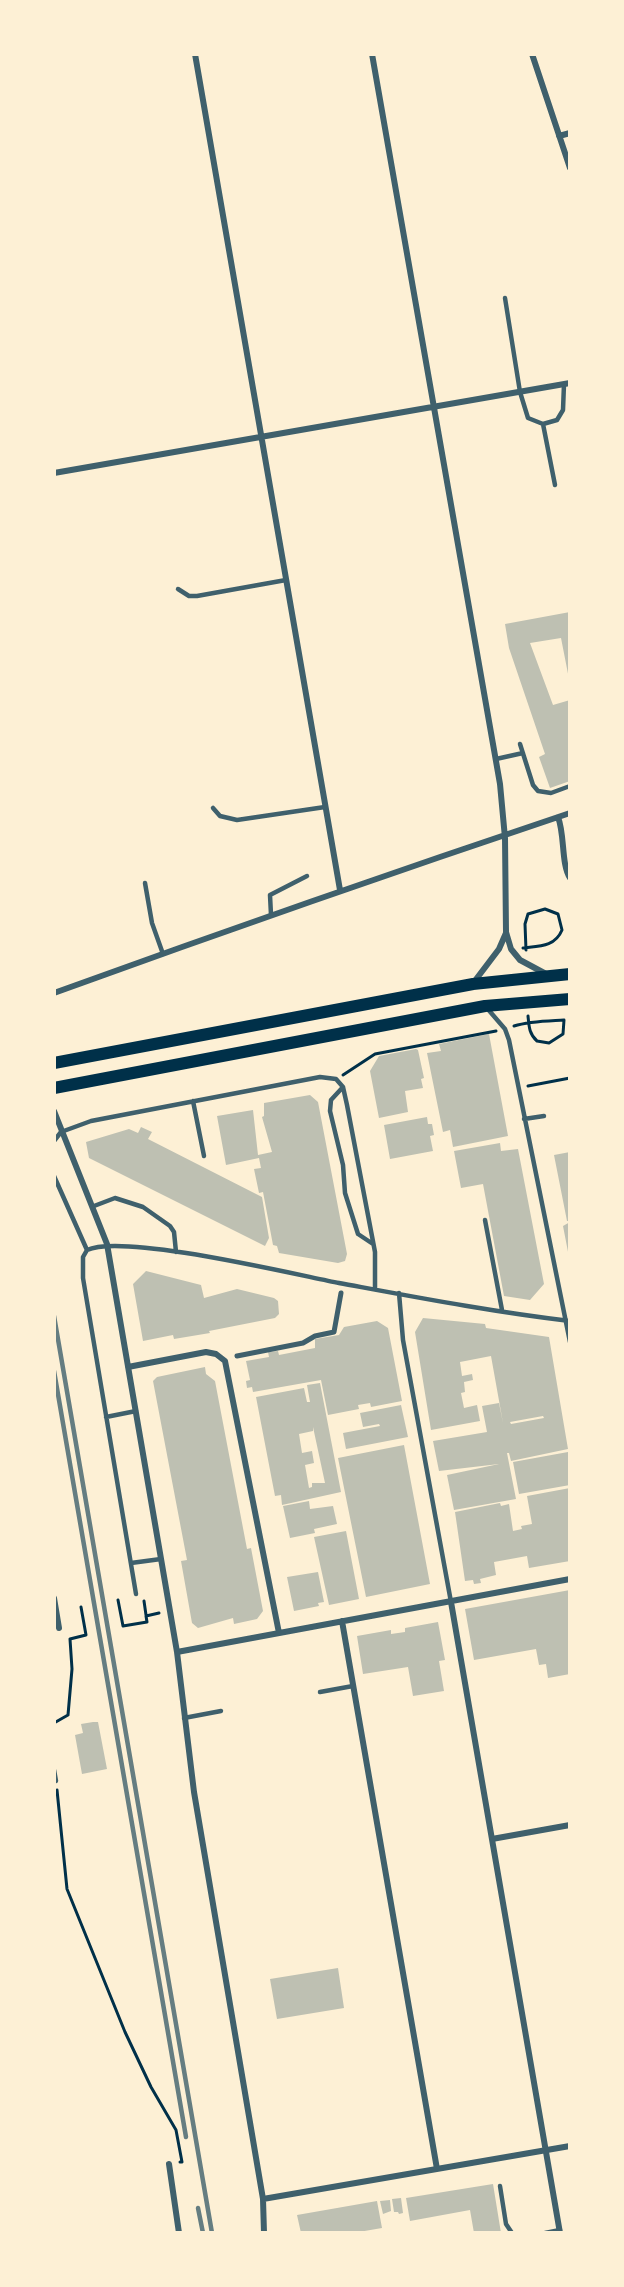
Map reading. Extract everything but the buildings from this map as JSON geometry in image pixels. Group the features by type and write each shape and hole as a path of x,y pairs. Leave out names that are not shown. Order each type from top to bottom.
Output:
{"main road":[{"path":"54,1063 473,984 570,974"},
{"path":"54,1088 485,1006 570,999"}],"street":[{"path":"195,54 340,890"},
{"path":"372,54 496,759 505,838 506,932 511,949 520,960 548,975"},
{"path":"532,54 570,168"},
{"path":"560,136 570,133"},
{"path":"54,473 567,384"},
{"path":"54,993 340,890 505,838 570,813"},
{"path":"558,817 565,849 566,869 570,878"},
{"path":"473,984 499,949 506,932"},
{"path":"54,1111 94,1206 107,1244 177,1652 194,1792 263,2199 264,2233"},
{"path":"237,1356 303,1343 315,1336 334,1332 341,1293"},
{"path":"128,1367 206,1352 216,1354 228,1366 279,1633"},
{"path":"177,1652 570,1579"},
{"path":"54,1598 59,1628"},
{"path":"451,1602 560,2232"},
{"path":"342,1621 437,2169"},
{"path":"492,1839 570,1825"},
{"path":"263,2199 570,2146"},
{"path":"169,2164 179,2233"}],"lane":[{"path":"505,298 520,392 528,418 543,424 561,416 567,384"},
{"path":"543,424 555,485"},
{"path":"178,589 189,596 197,596 286,580"},
{"path":"520,744 533,785 538,791 551,793 570,786"},
{"path":"496,759 523,753"},
{"path":"213,808 220,816 237,820 325,807"},
{"path":"271,915 270,895 307,876"},
{"path":"145,883 152,922 163,954"},
{"path":"485,1006 505,1029 570,1342"},
{"path":"54,1141 61,1132 91,1120 320,1077 336,1079 342,1087 358,1162 373,1244 375,1289"},
{"path":"342,1087 331,1100 330,1111 343,1165 345,1193 354,1224 363,1239 373,1244"},
{"path":"193,1101 204,1156"},
{"path":"524,1119 543,1116"},
{"path":"343,1165 358,1162"},
{"path":"54,1176 87,1250 82,1267 136,1594"},
{"path":"94,1206 115,1198 143,1207 170,1226 174,1232 176,1252"},
{"path":"485,1220 502,1311"},
{"path":"87,1250 107,1244 176,1252 375,1289 567,1320"},
{"path":"399,1293 403,1340 451,1602"},
{"path":"106,1417 136,1411"},
{"path":"131,1563 161,1559"},
{"path":"320,1692 353,1686"},
{"path":"184,1718 221,1711"},
{"path":"54,1770 56,1781"},
{"path":"500,2186 506,2224 512,2233"},
{"path":"545,2233 560,2232"}],"path":[{"path":"518,948 549,945 559,937 562,922 558,914 545,909 537,909 528,914 525,924"},
{"path":"564,1020 570,1020"},
{"path":"336,1079 375,1054 535,1022"},
{"path":"518,1088 570,1078"},
{"path":"118,1600 123,1626 147,1622 143,1598"},
{"path":"54,1723 68,1715 72,1669 70,1639 86,1635 81,1607"},
{"path":"146,1616 159,1613"},
{"path":"56,1781 67,1889 125,2032 151,2087 176,2130 182,2162 169,2164"}],"railway":[{"path":"54,1316 212,2233"},
{"path":"54,1371 186,2137"},
{"path":"198,2208 203,2233"}]}
